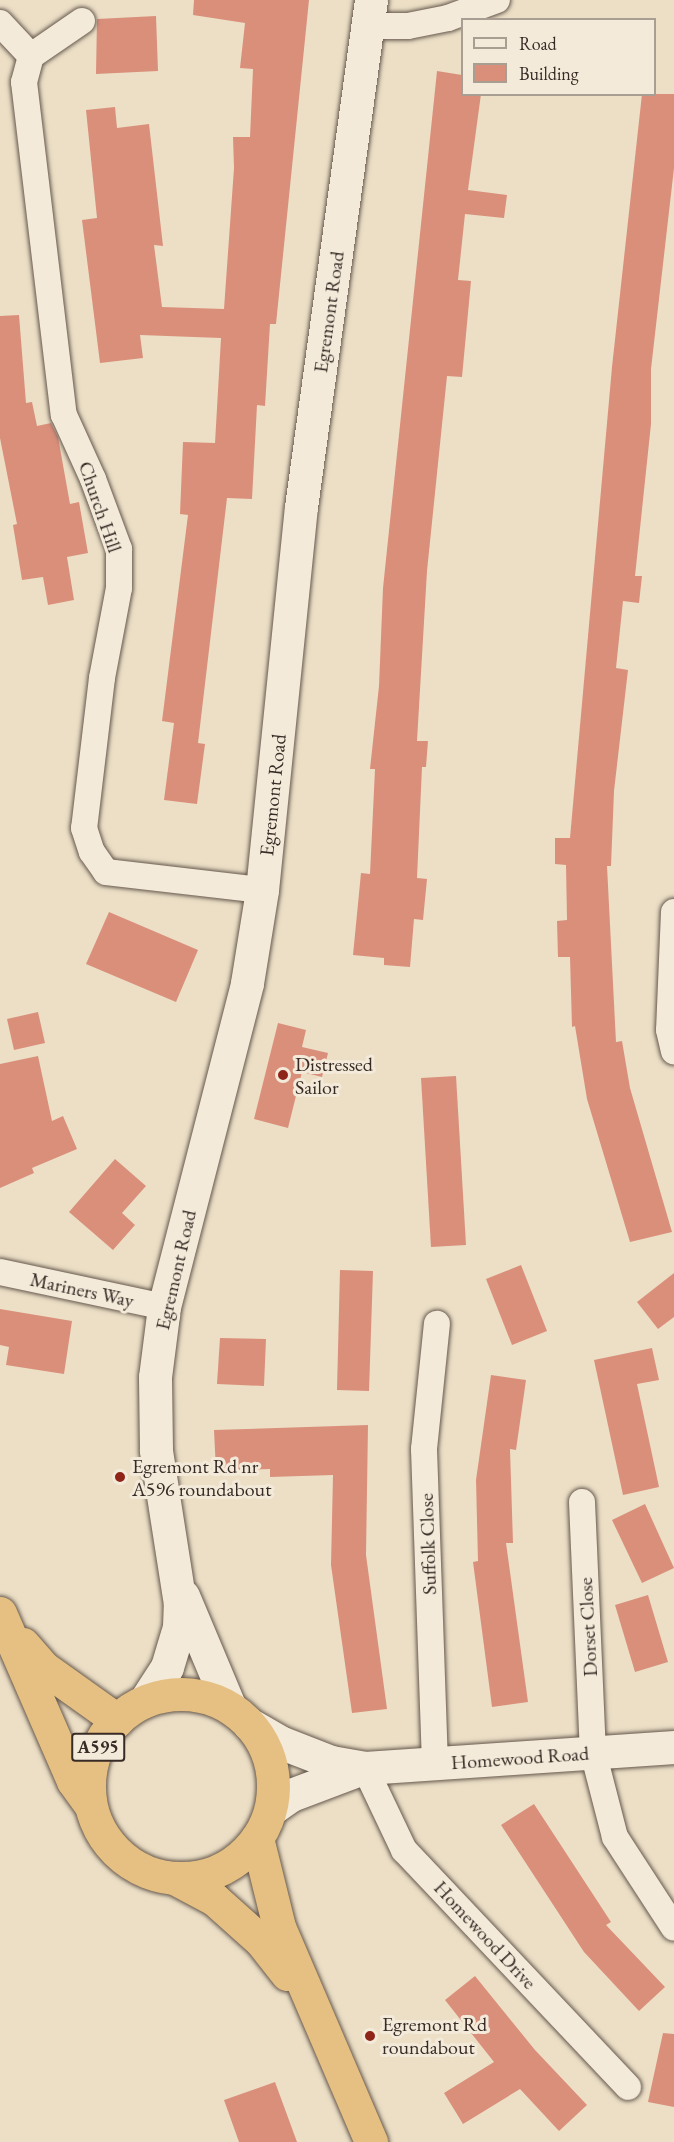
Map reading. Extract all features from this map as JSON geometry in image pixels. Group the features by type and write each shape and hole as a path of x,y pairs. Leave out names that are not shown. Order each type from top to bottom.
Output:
{"highway":[{"name":"A595","path":"4,1620 44,1668 117,1720"},
{"name":"A595","path":"4,1620 73,1781 90,1804 103,1836 114,1850 142,1870 176,1879 214,1899 261,1941 309,2001"},
{"name":"A595","path":"90,1804 93,1758 117,1720 145,1701 180,1694 206,1698 239,1716 260,1738 272,1773 270,1809 257,1839 222,1869 176,1879"},
{"name":"A595","path":"257,1839 279,1927 371,2142"}],"main road":[{"name":"Egremont Road","path":"177,1581 159,1490 155,1441 155,1377 164,1307 247,983 262,890 301,507 370,13"},
{"path":"145,1701 174,1650 180,1604 177,1581"},
{"path":"177,1581 239,1716 282,1743 331,1762 365,1768"},
{"name":"Homewood Road","path":"365,1768 674,1747"},
{"path":"270,1809 291,1795 365,1768"}],"street":[{"path":"370,13 408,26 448,18 497,0"},
{"path":"0,23 31,56 82,21"},
{"name":"Church Hill","path":"31,56 24,82 64,415 93,479 119,549 119,588 102,678 84,828 92,852 106,872 262,890"},
{"path":"674,912 669,1030 674,1051"},
{"name":"Mariners Way","path":"0,1272 164,1307"},
{"name":"Suffolk Close","path":"435,1764 424,1449 437,1324"},
{"name":"Dorset Close","path":"582,1502 593,1752 615,1837 674,1928"},
{"name":"Homewood Drive","path":"365,1768 404,1850 628,2087"}],"building":[{"path":"194,0 309,0 276,324 270,324 265,406 257,405 252,499 227,498 198,743 205,744 197,804 164,800 174,723 162,721 188,515 180,514 183,442 215,443 221,338 140,335 143,358 100,363 82,220 97,218 86,110 115,107 117,128 149,124 163,246 154,245 162,307 224,309 234,168 233,137 250,137 253,69 240,68 245,23 193,15"},
{"path":"156,16 158,71 96,74 97,19"},
{"path":"437,71 461,75 461,96 481,96 468,190 507,195 504,218 465,214 458,280 471,281 462,377 447,376 427,571 417,741 428,741 426,767 422,767 417,878 427,879 423,920 414,919 410,967 384,965 384,958 353,955 361,873 370,874 375,769 370,769 379,686 383,588"},
{"path":"674,94 674,168 651,369 651,424 635,576 642,576 639,603 623,601 616,668 628,670 614,791 611,866 607,866 616,1042 622,1041 630,1088 672,1232 630,1242 587,1099 575,1026 572,1027 570,957 558,957 557,921 567,920 566,865 555,864 555,838 570,838 612,367 642,96"},
{"path":"19,315 26,403 32,402 37,426 51,423 58,437 70,504 79,502 88,553 67,557 74,600 48,605 43,577 22,580 13,525 17,524 0,438 0,316"},
{"path":"109,912 198,950 176,1002 86,964"},
{"path":"38,1012 45,1043 14,1050 7,1019"},
{"name":"Distressed Sailor","path":"278,1023 306,1030 302,1047 328,1053 322,1077 302,1072 288,1128 254,1119"},
{"path":"38,1056 52,1121 63,1116 77,1149 32,1168 34,1173 0,1188 0,1064"},
{"path":"456,1076 466,1245 431,1247 421,1078"},
{"path":"115,1159 146,1186 122,1213 135,1225 113,1250 69,1212"},
{"path":"521,1265 547,1331 512,1345 486,1279"},
{"path":"340,1270 373,1271 369,1391 337,1390"},
{"path":"674,1273 674,1317 658,1329 637,1302"},
{"path":"0,1309 72,1321 64,1374 6,1365 9,1347 0,1345"},
{"path":"220,1338 266,1339 264,1386 217,1384"},
{"path":"652,1348 659,1380 637,1384 659,1487 623,1495 594,1360"},
{"path":"491,1375 526,1380 516,1450 510,1449 513,1543 506,1543 528,1702 492,1707 473,1562 478,1561 476,1480"},
{"path":"368,1425 366,1555 387,1709 352,1713 331,1565 333,1475 270,1477 270,1469 216,1471 214,1430"},
{"path":"645,1504 674,1568 642,1583 612,1520"},
{"path":"648,1595 668,1662 635,1672 615,1605"},
{"path":"534,1804 611,1922 606,1925 665,1987 639,2011 584,1952 501,1825"},
{"path":"475,1976 535,2050 587,2105 559,2131 520,2089 463,2124 444,2093 494,2062 445,2000"},
{"path":"663,2033 674,2034 674,2107 648,2102"},
{"path":"275,2082 297,2142 239,2142 224,2100"}],"place":[{"name":"Distressed Sailor","path":"283,1075"},
{"name":"Egremont Rd nr A596 roundabout","path":"120,1477"},
{"name":"Egremont Rd roundabout","path":"370,2036"}]}
